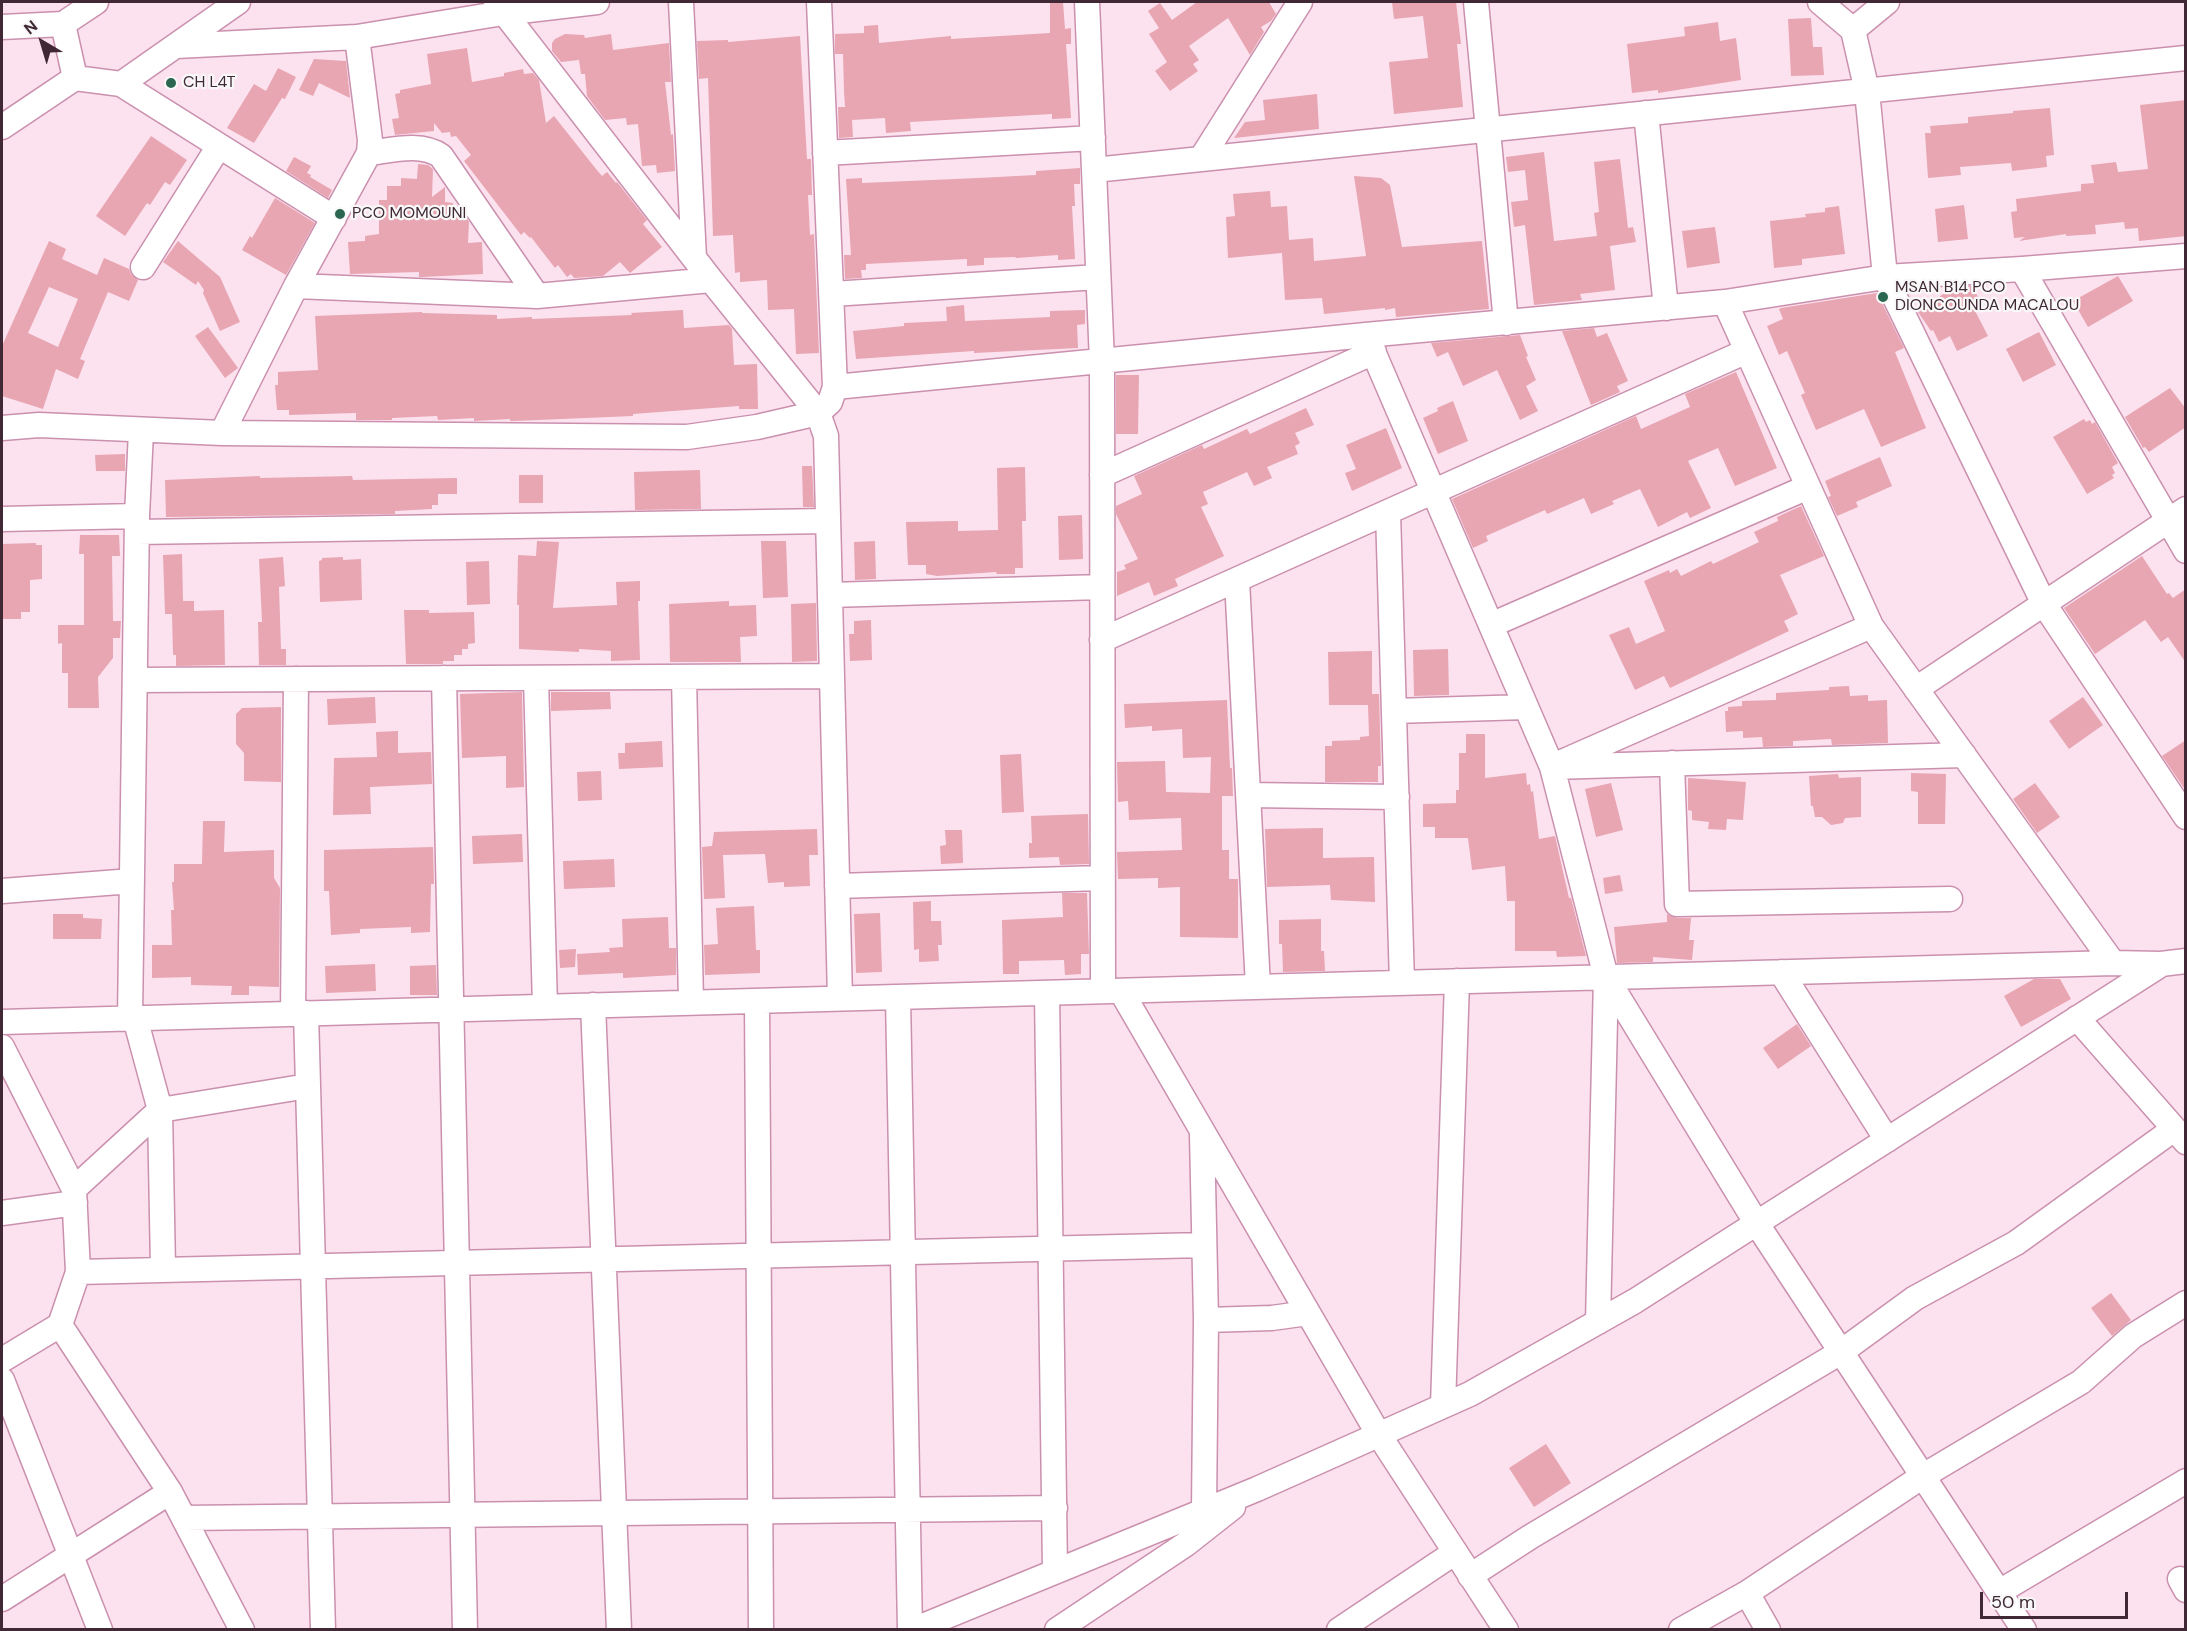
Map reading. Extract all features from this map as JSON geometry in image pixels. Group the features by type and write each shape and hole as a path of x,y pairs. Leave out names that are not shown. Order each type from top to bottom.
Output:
{"street":[{"path":"2,27 63,24 96,2"},
{"path":"121,84 238,2"},
{"path":"176,46 357,37 499,7 597,2"},
{"path":"681,2 694,258"},
{"path":"2,428 39,426 222,433 687,437 757,427 818,413 830,402 835,387 819,2"},
{"path":"1087,2 1102,362 1102,878 1112,991 1202,1132 1379,1435 1454,1553 1506,1629"},
{"path":"1201,159 1300,2"},
{"path":"1476,2 1506,323"},
{"path":"1820,2 1853,30 1867,91 1885,277 2044,603 2186,817"},
{"path":"1853,30 1887,2"},
{"path":"499,7 711,280 818,413 826,436 840,998"},
{"path":"63,24 75,78"},
{"path":"222,433 296,286 369,153 370,140 357,37"},
{"path":"1094,170 2186,58"},
{"path":"2,126 75,78 121,84 334,218"},
{"path":"1646,113 1666,308"},
{"path":"825,153 1093,138"},
{"path":"143,267 219,146"},
{"path":"369,153 413,148 431,149 441,156 537,296"},
{"path":"835,387 1102,362 1370,344 1506,323 1725,302 1885,277 2186,256"},
{"path":"2022,269 2176,516 2186,551"},
{"path":"832,294 1098,277"},
{"path":"296,286 537,296 711,280"},
{"path":"1725,302 1871,626 2113,963"},
{"path":"1102,475 1370,344"},
{"path":"1370,344 1552,767 1606,977 1598,1322"},
{"path":"1102,640 1747,351"},
{"path":"141,430 137,524 132,881 133,1018 160,1110 163,1269"},
{"path":"1491,625 1808,487"},
{"path":"1388,512 1402,983"},
{"path":"1916,689 2176,516"},
{"path":"2,519 137,524 828,521"},
{"path":"1237,580 1258,987"},
{"path":"830,595 1102,587"},
{"path":"1552,767 1871,626"},
{"path":"135,680 832,676"},
{"path":"684,677 691,1002"},
{"path":"444,678 465,1629"},
{"path":"536,678 544,1007"},
{"path":"296,679 300,1013 308,1086 323,1629"},
{"path":"1394,711 1526,707"},
{"path":"1552,767 1964,755"},
{"path":"1672,763 1677,904 1950,899"},
{"path":"1248,795 1397,797"},
{"path":"837,886 1102,878"},
{"path":"2,891 132,881"},
{"path":"898,997 912,1629 1257,1489 1470,1394 1635,1301 2186,949"},
{"path":"2,1022 2186,962"},
{"path":"1781,972 1887,1140"},
{"path":"1606,977 1757,1224 2024,1629"},
{"path":"1443,1406 1457,981"},
{"path":"1047,993 1055,1571"},
{"path":"757,1000 760,1629"},
{"path":"593,1005 619,1629"},
{"path":"1470,1576 1530,1537 1841,1352 1915,1298 2016,1243 2180,1135 2077,1018"},
{"path":"2,1047 74,1196 78,1272 60,1325 2,1360"},
{"path":"2,1213 74,1196 160,1110 308,1086"},
{"path":"1202,1132 1206,1320 1204,1510"},
{"path":"78,1272 1203,1245"},
{"path":"1681,1629 1747,1593 1923,1476 2080,1382 2133,1336 2186,1303"},
{"path":"1206,1320 1272,1318 1308,1313"},
{"path":"60,1325 170,1492 242,1629"},
{"path":"2,1380 100,1629"},
{"path":"2000,1592 2186,1481"},
{"path":"1057,1629 1186,1544 1257,1489"},
{"path":"2,1599 170,1492"},
{"path":"184,1518 1054,1508"},
{"path":"1339,1629 1454,1553"},
{"path":"1747,1593 1768,1629"}],"building":[{"path":"1050,2 1063,2 1065,29 1071,28 1071,44 1066,44 1071,118 1052,119 1052,114 910,122 911,131 886,133 885,118 852,120 853,137 839,138 838,107 845,107 843,54 835,54 835,34 864,33 864,26 878,25 879,43 951,36 951,39 1050,33"},
{"path":"1197,2 1269,2 1276,14 1271,21 1261,27 1264,32 1250,55 1228,18 1189,46 1199,60 1193,64 1198,71 1170,91 1155,71 1167,62 1149,34 1159,28 1148,11 1160,3 1172,20"},
{"path":"1392,2 1456,2 1461,44 1457,44 1463,107 1394,114 1389,62 1428,58 1423,16 1394,19"},
{"path":"1811,18 1813,47 1822,47 1824,75 1791,76 1788,19"},
{"path":"1718,22 1720,41 1736,38 1741,80 1658,93 1658,90 1632,93 1627,44 1685,36 1684,27"},
{"path":"565,34 584,35 585,38 611,34 613,50 669,43 671,82 665,82 671,135 673,134 675,171 657,173 656,165 642,166 638,124 627,125 626,118 605,120 587,96 585,74 581,74 579,60 561,62 552,51 552,43 555,39"},
{"path":"800,36 807,159 811,159 812,195 808,195 810,235 814,234 819,353 796,354 794,309 768,310 767,280 740,282 740,272 735,273 733,235 713,236 708,78 699,79 697,41 728,40 728,42"},
{"path":"467,48 472,82 504,76 504,73 523,69 524,74 533,73 539,80 546,123 554,116 602,176 607,172 617,182 647,220 643,224 662,247 630,273 620,262 603,276 574,278 571,274 567,277 558,265 555,268 531,237 524,232 521,235 464,161 471,155 456,136 451,137 450,132 442,133 434,123 434,131 395,135 392,119 399,118 395,94 400,93 400,90 431,84 427,54"},
{"path":"314,59 346,61 350,98 319,83 313,96 299,90"},
{"path":"278,68 296,77 285,99 282,98 254,143 227,128 254,84 266,91"},
{"path":"1317,94 1319,129 1234,138 1245,122 1265,120 1263,100"},
{"path":"2186,100 2186,236 2139,241 2138,228 2125,229 2124,222 2095,225 2096,234 2066,236 2066,234 2019,241 2025,237 2014,238 2011,212 2017,211 2016,199 2081,191 2081,184 2094,183 2091,165 2116,162 2118,172 2148,169 2140,105"},
{"path":"2050,108 2054,155 2046,156 2047,167 2012,171 2011,163 1960,167 1961,175 1928,178 1925,133 1931,133 1930,126 1968,123 1968,117"},
{"path":"151,136 187,160 170,185 165,182 150,205 147,203 125,236 96,216"},
{"path":"1544,152 1554,241 1597,236 1594,213 1599,212 1594,162 1620,159 1628,228 1633,227 1636,242 1610,246 1615,290 1580,294 1582,300 1534,305 1525,225 1514,227 1511,202 1528,200 1525,170 1508,172 1506,157"},
{"path":"294,157 311,166 307,173 311,175 310,177 332,190 328,198 286,171"},
{"path":"418,164 428,165 433,169 432,197 445,187 445,202 453,203 453,211 462,211 469,222 468,243 482,242 483,274 419,277 419,272 350,274 348,242 365,241 365,236 379,234 379,200 387,200 387,186 401,186 401,178 417,179"},
{"path":"1080,168 1080,184 1074,184 1075,206 1072,206 1075,259 1058,260 1058,255 984,258 984,265 967,266 967,259 866,264 866,270 861,270 862,278 845,279 844,255 851,255 846,179 862,178 862,183 978,178 1036,175 1036,171"},
{"path":"1354,176 1381,178 1390,185 1402,247 1482,241 1489,309 1396,317 1395,308 1324,314 1322,298 1285,300 1282,253 1228,258 1226,217 1235,216 1233,194 1270,191 1271,207 1287,206 1289,240 1313,238 1314,261 1366,256"},
{"path":"275,198 315,223 286,275 242,250 250,236 252,238"},
{"path":"1964,205 1968,239 1938,242 1935,209"},
{"path":"1839,206 1845,254 1802,259 1802,265 1774,268 1770,221 1806,217 1805,214 1825,212 1825,208"},
{"path":"1715,227 1720,263 1687,268 1682,231"},
{"path":"49,241 66,249 62,259 97,275 104,258 129,269 138,280 129,301 108,292 80,359 85,361 78,379 56,369 43,409 2,396 2,346","holes":["49,287 78,299 58,347 28,333"]},
{"path":"178,241 220,277 240,322 220,331 203,293 204,290 198,281 196,285 163,262"},
{"path":"2118,276 2133,301 2088,327 2073,301"},
{"path":"1971,286 1979,298 1971,303 1988,336 1957,351 1950,336 1939,342 1933,330 1931,331 1918,312 1953,287"},
{"path":"1877,293 1904,348 1895,352 1926,428 1881,447 1864,409 1816,430 1801,395 1805,393 1787,351 1779,355 1767,326 1783,319 1779,309 1781,308"},
{"path":"964,305 965,321 1050,317 1050,311 1085,310 1085,324 1077,325 1078,348 974,353 974,351 856,359 853,331 904,326 904,323 947,321 946,307"},
{"path":"683,310 684,328 729,325 732,329 734,365 757,364 758,409 739,409 739,406 633,414 633,416 514,421 510,419 474,421 474,418 438,420 437,416 356,420 356,413 289,415 289,410 277,410 275,385 278,385 278,372 318,370 315,316 422,312 497,315 497,319 532,317 532,319 632,315 631,313"},
{"path":"208,327 238,368 225,378 195,336"},
{"path":"1594,328 1597,337 1607,333 1628,381 1617,386 1620,392 1591,405 1562,331"},
{"path":"2039,332 2056,365 2023,382 2006,349"},
{"path":"1520,335 1536,380 1526,386 1538,411 1520,420 1497,370 1463,386 1448,352 1437,357 1431,343"},
{"path":"1736,372 1777,468 1735,486 1718,448 1688,461 1711,508 1690,518 1687,512 1658,527 1640,489 1612,501 1614,504 1591,514 1584,498 1547,514 1545,510 1486,536 1488,541 1473,548 1452,499 1636,416 1641,429 1690,407 1685,394"},
{"path":"1116,375 1139,375 1138,434 1116,434"},
{"path":"2170,388 2186,409 2186,427 2149,452 2145,447 2143,448 2125,417"},
{"path":"1453,401 1468,441 1438,454 1423,418"},
{"path":"1306,408 1314,425 1295,433 1300,443 1295,446 1298,454 1267,467 1272,478 1254,486 1247,472 1203,492 1208,504 1201,507 1224,556 1175,579 1178,586 1154,596 1149,582 1117,596 1117,572 1126,569 1124,565 1138,559 1116,514 1116,506 1142,494 1134,476 1202,445 1204,449 1247,429 1250,434"},
{"path":"2084,419 2086,422 2090,420 2092,424 2095,422 2118,463 2112,467 2115,473 2112,475 2114,478 2087,494 2053,437"},
{"path":"1386,428 1402,468 1352,491 1345,473 1356,469 1346,445"},
{"path":"125,454 125,471 96,471 95,455"},
{"path":"1880,457 1892,486 1856,502 1858,507 1837,516 1828,497 1831,496 1825,481"},
{"path":"802,466 812,466 814,507 803,507"},
{"path":"1025,467 1026,521 1022,521 1023,568 1015,568 1015,574 997,574 996,572 937,576 926,574 926,565 908,565 906,522 958,521 958,531 998,530 997,468"},
{"path":"700,470 701,509 635,510 634,472"},
{"path":"519,475 543,475 543,503 519,503"},
{"path":"260,476 260,478 352,476 353,480 457,478 457,494 438,494 438,505 432,505 432,509 395,511 395,514 166,517 165,480"},
{"path":"1801,506 1824,556 1780,575 1798,614 1784,621 1789,631 1670,688 1664,676 1635,690 1609,635 1629,627 1636,644 1665,631 1644,581 1669,570 1670,573 1677,569 1681,576 1711,561 1713,564 1759,542 1754,532 1778,521 1777,517"},
{"path":"1082,515 1083,559 1059,560 1058,516"},
{"path":"80,535 119,535 120,556 112,556 113,621 121,621 120,638 113,638 113,658 98,677 99,708 68,708 68,673 62,673 62,643 58,644 58,625 84,625 84,554 79,554"},
{"path":"537,541 559,542 553,608 617,605 616,582 640,581 640,601 638,601 640,660 611,661 611,651 519,649 518,555 536,556"},
{"path":"761,541 786,541 788,597 763,598"},
{"path":"875,541 876,579 855,580 854,542"},
{"path":"36,543 36,545 42,545 42,579 30,580 30,612 21,612 21,619 2,619 2,544"},
{"path":"182,554 183,601 194,601 194,611 224,610 225,665 176,666 176,655 173,655 172,614 165,614 163,555"},
{"path":"2142,556 2167,594 2169,593 2173,598 2186,589 2186,663 2168,637 2161,642 2145,620 2095,654 2064,608"},
{"path":"283,557 285,586 279,587 281,649 286,649 286,665 259,665 258,622 262,622 259,559"},
{"path":"343,557 343,560 361,559 362,600 320,602 319,561 322,558"},
{"path":"489,561 490,604 467,605 466,562"},
{"path":"729,601 729,606 756,605 757,636 740,637 741,662 670,662 669,604"},
{"path":"816,603 817,661 792,662 791,604"},
{"path":"404,610 429,610 429,613 474,612 475,643 468,644 468,649 462,649 462,655 454,655 454,661 443,661 443,664 406,664"},
{"path":"871,620 872,660 850,661 849,634 854,634 854,621"},
{"path":"1448,649 1449,695 1414,696 1413,650"},
{"path":"1372,651 1372,694 1379,694 1381,766 1378,766 1378,782 1325,782 1325,746 1332,746 1332,741 1360,740 1360,737 1369,736 1368,705 1329,705 1328,652"},
{"path":"1849,686 1850,696 1868,695 1868,701 1887,700 1888,743 1832,745 1831,739 1793,741 1793,746 1763,747 1762,737 1743,738 1743,731 1726,732 1725,711 1728,711 1728,707 1742,706 1742,701 1776,700 1776,693 1829,690 1829,687"},
{"path":"522,692 524,787 506,788 506,756 462,758 460,694"},
{"path":"551,692 610,692 611,709 551,711"},
{"path":"375,697 376,723 328,725 327,699"},
{"path":"2083,697 2103,725 2069,749 2049,721"},
{"path":"1227,700 1233,796 1222,796 1222,850 1229,850 1229,879 1238,879 1238,938 1180,937 1180,887 1158,888 1158,878 1118,879 1117,852 1182,850 1181,818 1129,820 1128,801 1118,802 1117,762 1165,761 1166,792 1210,793 1211,757 1183,758 1182,729 1152,731 1152,726 1125,728 1124,704"},
{"path":"281,707 281,782 244,781 244,753 236,744 236,714 242,708"},
{"path":"398,731 398,753 431,752 432,784 370,787 371,814 333,815 334,758 377,757 376,732"},
{"path":"1466,734 1485,734 1485,778 1526,773 1527,785 1530,784 1531,792 1533,791 1539,839 1555,836 1569,898 1571,898 1586,956 1557,957 1556,951 1515,951 1515,901 1507,901 1505,866 1472,870 1468,838 1435,838 1435,827 1423,827 1423,804 1456,803 1456,790 1459,790 1459,753 1466,753"},
{"path":"2186,740 2186,791 2162,756"},
{"path":"662,741 663,767 619,769 618,753 625,753 625,743"},
{"path":"1021,754 1024,812 1002,813 1000,755"},
{"path":"601,771 602,800 578,801 577,772"},
{"path":"1911,773 1946,774 1945,824 1918,824 1918,792 1911,791"},
{"path":"1838,774 1839,778 1861,777 1861,817 1845,818 1843,823 1831,825 1822,817 1815,817 1813,806 1811,806 1809,776"},
{"path":"1688,778 1746,782 1743,820 1727,819 1726,830 1708,829 1709,822 1692,820 1692,811 1688,810"},
{"path":"1611,783 1623,830 1596,837 1585,789"},
{"path":"2035,783 2060,817 2037,833 2013,799"},
{"path":"1088,814 1089,864 1060,865 1059,857 1029,858 1029,843 1032,843 1031,816"},
{"path":"203,821 225,821 224,852 274,850 274,878 280,888 279,987 249,986 249,995 231,995 232,986 191,985 191,977 152,978 152,945 172,945 171,910 174,910 172,882 174,882 174,864 202,864"},
{"path":"1323,828 1323,858 1374,857 1375,902 1331,900 1330,885 1267,887 1265,829"},
{"path":"817,829 818,855 809,855 810,886 784,887 784,882 768,883 765,854 723,855 725,898 704,899 702,847 712,846 714,832"},
{"path":"945,830 962,830 963,863 941,864 940,846 946,845"},
{"path":"522,834 523,862 473,864 472,836"},
{"path":"433,847 434,884 431,884 430,932 411,933 411,927 360,929 360,933 331,935 329,891 324,891 324,850"},
{"path":"614,859 615,887 564,889 563,861"},
{"path":"1620,875 1623,891 1605,894 1603,878"},
{"path":"1062,893 1087,893 1089,954 1081,954 1081,974 1065,975 1064,960 1019,961 1019,974 1003,974 1002,920 1063,917"},
{"path":"931,901 931,921 941,921 942,945 938,945 939,961 919,962 919,949 914,950 913,902"},
{"path":"754,906 756,950 760,950 760,973 705,975 704,945 718,944 716,908"},
{"path":"880,913 882,972 856,973 854,914"},
{"path":"53,914 83,914 83,918 102,919 101,939 53,939"},
{"path":"1667,914 1677,918 1691,918 1689,940 1694,940 1692,960 1653,957 1653,962 1617,963 1614,927 1667,922"},
{"path":"668,917 669,948 676,948 676,975 623,978 623,973 578,975 577,954 610,952 609,948 623,947 622,919"},
{"path":"1321,919 1321,951 1324,951 1325,971 1283,972 1282,944 1279,944 1279,920"},
{"path":"576,949 575,967 560,968 559,950"},
{"path":"375,964 376,991 326,993 325,966"},
{"path":"436,965 437,995 410,995 410,966"},
{"path":"2034,979 2060,979 2071,999 2021,1027 2004,996"},
{"path":"1797,1024 1811,1046 1778,1069 1763,1048"},
{"path":"2111,1293 2131,1320 2112,1336 2091,1308"},
{"path":"1546,1444 1571,1483 1534,1507 1509,1468"}],"place":[{"name":"CH L4T","path":"171,83"},
{"name":"PCO MOMOUNI","path":"340,214"},
{"name":"MSAN B14 PCO DIONCOUNDA MACALOU","path":"1883,297"}]}
